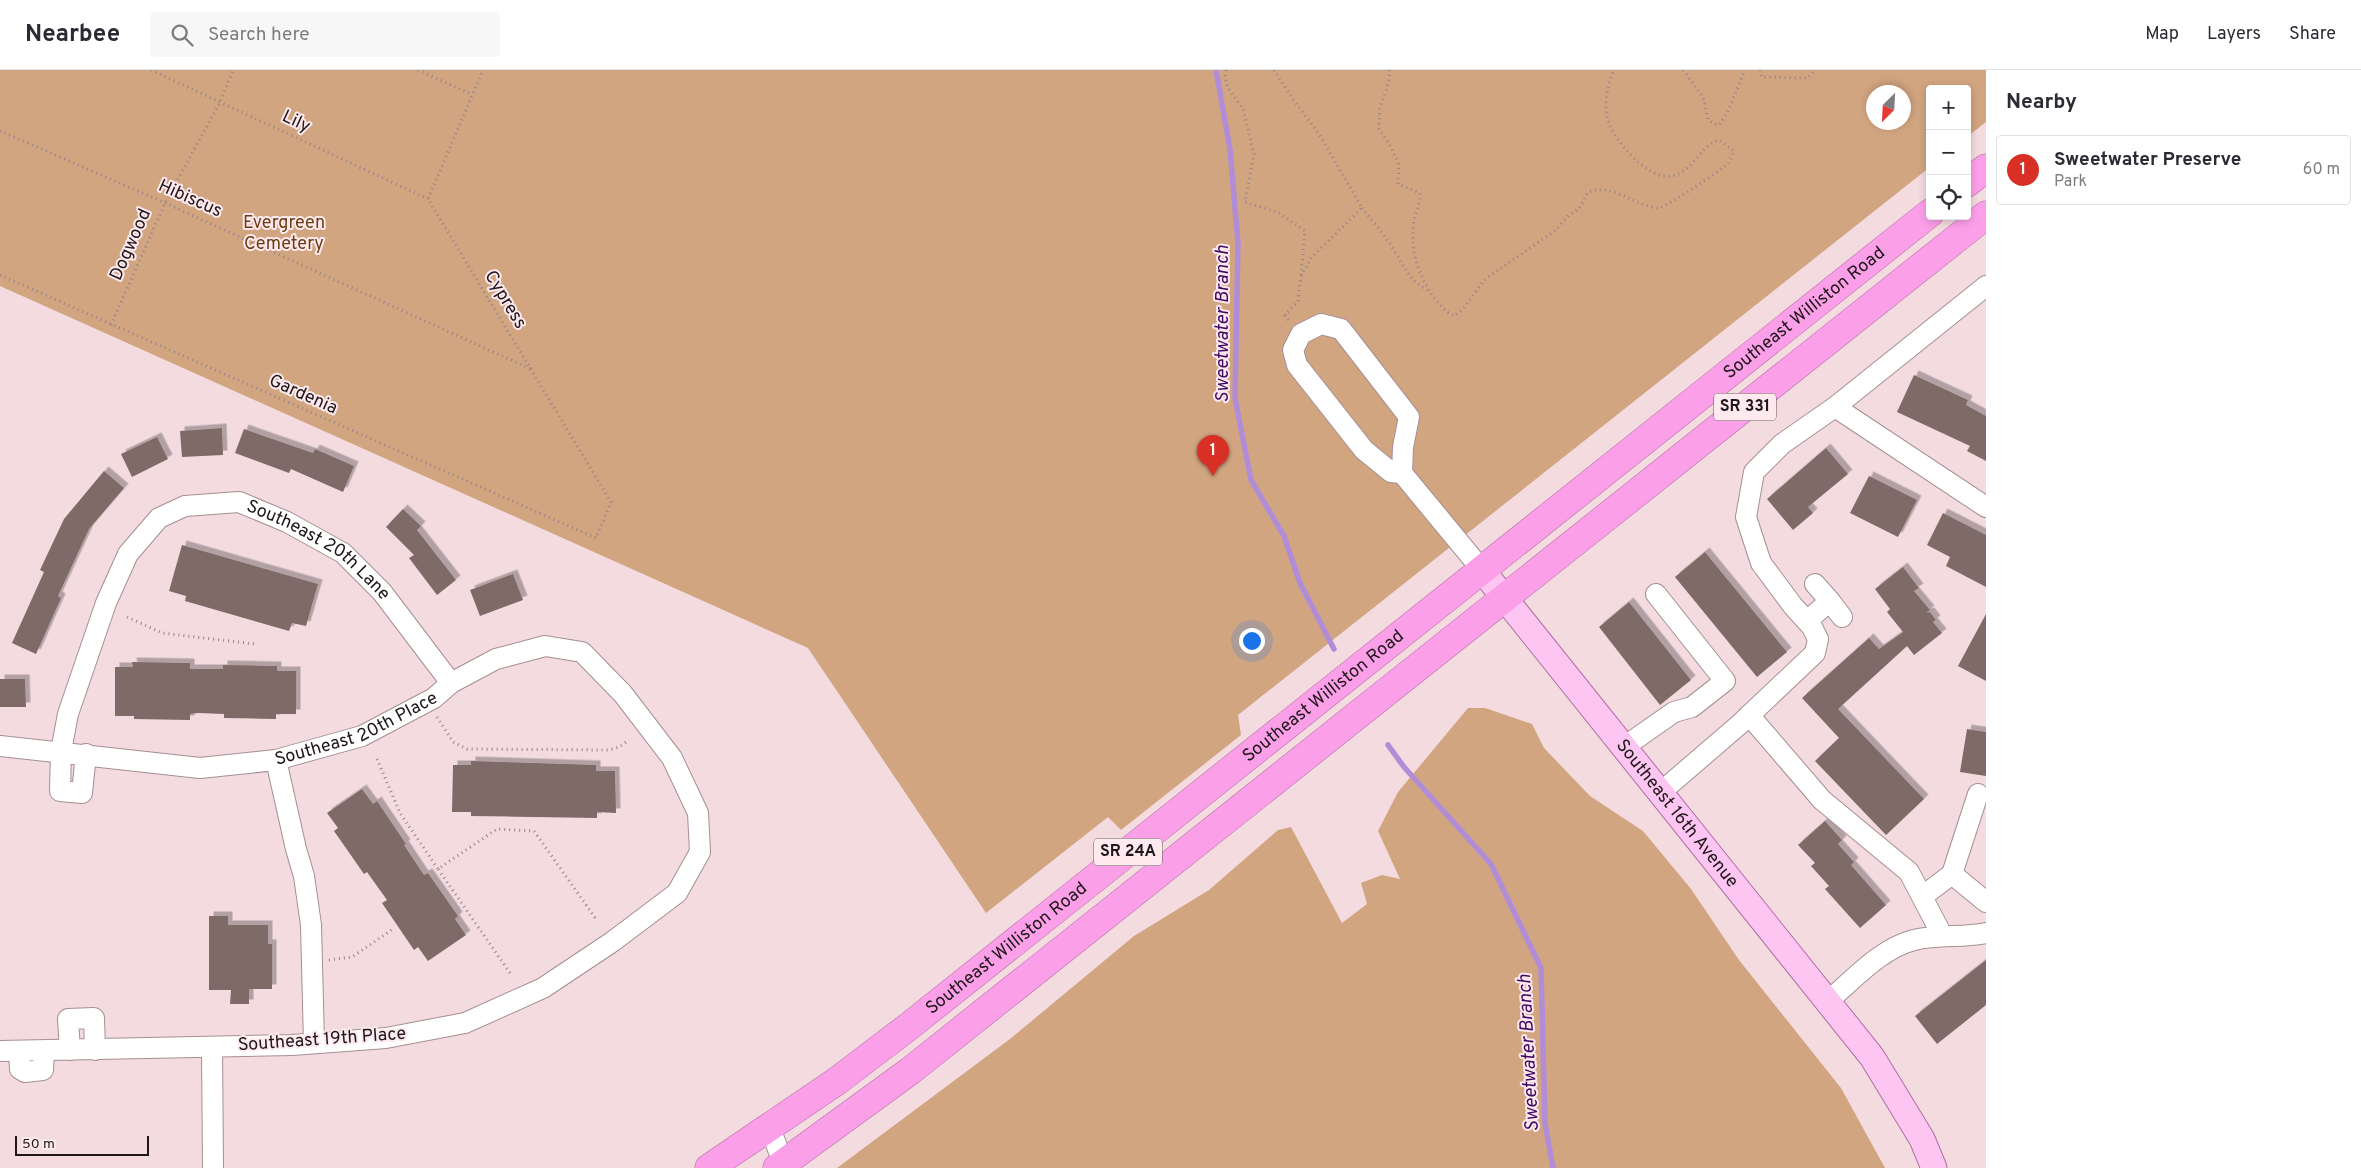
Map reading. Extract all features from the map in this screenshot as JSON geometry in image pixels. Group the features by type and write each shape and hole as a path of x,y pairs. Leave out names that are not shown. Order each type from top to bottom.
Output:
{"highway":[{"path":"1971,180 1986,168"},
{"name":"Southeast Williston Road","path":"781,1167 916,1066 1986,215"},
{"name":"Southeast Williston Road","path":"709,1168 837,1081 908,1027 1926,216"}],"main road":[{"name":"Southeast 16th Avenue","path":"1482,570 1872,1057 1922,1139 1934,1168"}],"street":[{"path":"1661,792 1816,653 1818,640 1808,620 1793,606 1761,563 1746,517 1754,472 1782,444 1835,406 1986,286"},
{"path":"1321,324 1341,330 1409,418 1403,448 1402,473 1391,472 1364,450 1297,365 1293,350 1301,334 1321,324"},
{"path":"1835,406 1986,507"},
{"name":"Southeast 16th Avenue","path":"1402,473 1482,570"},
{"name":"Southeast 20th Lane","path":"86,754 82,793 60,791 61,751 68,714 106,603 128,554 159,518 185,506 239,502 287,522 343,554 382,592 450,683"},
{"path":"1808,620 1836,609 1815,584"},
{"path":"1624,747 1674,712 1692,707 1725,681 1656,594"},
{"name":"Southeast 20th Place","path":"0,746 61,751 200,768 276,760 362,736 434,698 450,683 496,659 545,646 582,652 623,694 659,742"},
{"path":"1749,715 1822,800 1909,872 1942,935"},
{"name":"Southeast 19th Place","path":"9,1051 212,1047 386,1038 465,1023 543,988 612,942 677,893 700,852 698,813 672,758 659,742"},
{"path":"276,760 304,876 311,924 314,1043"},
{"path":"1923,896 1952,874 1978,794"},
{"path":"1952,874 1986,902"},
{"path":"1828,1002 1873,963 1892,949 1912,940 1942,935 1986,933"},
{"path":"70,1050 68,1020 94,1018 95,1050"},
{"path":"212,1047 213,1168"},
{"path":"770,1128 781,1167"}],"path":[{"name":"Lily","path":"151,70 428,199"},
{"name":"Dogwood","path":"111,325 165,203 220,102 233,70"},
{"path":"418,70 471,94"},
{"path":"428,199 471,94 483,70"},
{"path":"1226,70 1228,88 1243,108 1244,121 1254,154 1244,202 1279,213 1305,231 1298,301 1285,315 1301,334"},
{"path":"1274,70 1319,134 1362,208 1396,252 1410,278 1427,290 1445,311 1454,316 1463,309 1484,280 1556,230 1578,209 1588,192 1604,189 1648,206 1666,207 1682,194 1728,164 1734,151 1720,140 1706,145 1692,164 1672,176 1657,173 1632,157 1609,123 1608,85 1614,70"},
{"path":"1389,70 1387,88 1380,106 1379,129 1391,147 1399,165 1398,184 1420,193 1420,204 1415,217 1412,242 1427,290"},
{"path":"1683,70 1703,97 1708,118 1714,124 1719,125 1745,70"},
{"path":"1760,70 1762,77 1794,79 1808,78 1815,70"},
{"name":"Hibiscus","path":"0,131 165,203 531,370"},
{"name":"Cypress","path":"428,199 611,502 596,538"},
{"path":"1301,277 1316,253 1362,208"},
{"name":"Gardenia","path":"0,275 596,538"},
{"path":"126,617 162,633 255,644"},
{"path":"433,710 453,742 466,749 609,750 619,748 629,740"},
{"path":"377,760 400,813 510,973"},
{"path":"438,869 497,829 534,831 596,919"},
{"path":"338,960 352,957 393,929"}],"green space":[{"name":"Evergreen Cemetery","path":"0,70 1986,70 1986,122 1971,134 1971,85 1926,85 1926,170 1238,715 1241,735 1121,830 1108,817 986,913 808,648 0,286"},
{"path":"1468,708 1485,708 1532,724 1544,748 1590,796 1643,831 1691,889 1739,960 1841,1088 1885,1168 837,1168 1010,1039 1134,936 1209,890 1278,830 1291,827 1342,923 1367,904 1361,883 1382,875 1400,879 1378,831 1398,792"}],"building":[{"path":"1914,375 1968,400 1966,405 1986,416 1986,461 1967,451 1970,446 1897,412"},
{"path":"222,428 223,455 182,457 180,431"},
{"path":"244,429 313,453 315,449 354,466 343,492 291,469 289,473 235,453"},
{"path":"157,437 168,459 132,477 121,454"},
{"path":"1826,448 1848,474 1808,507 1813,513 1793,530 1767,499"},
{"path":"104,471 124,488 89,529 58,596 61,598 36,654 12,643 44,572 40,570 64,519"},
{"path":"1869,476 1917,500 1898,537 1850,513"},
{"path":"403,509 421,526 417,530 456,580 437,595 409,558 414,555 386,527"},
{"path":"1943,513 1986,535 1986,587 1946,566 1950,557 1927,545"},
{"path":"182,545 318,584 306,626 292,623 289,631 185,601 186,596 169,591"},
{"path":"1705,552 1787,652 1757,677 1675,577"},
{"path":"1903,567 1919,588 1914,591 1930,610 1926,613 1930,612 1936,620 1933,622 1942,633 1914,655 1907,646 1838,709 1924,799 1886,835 1815,761 1839,738 1802,698 1869,638 1879,649 1903,632 1887,612 1890,609 1875,589"},
{"path":"513,574 523,600 480,616 470,590"},
{"path":"1629,602 1691,680 1660,705 1599,627"},
{"path":"1986,614 1986,681 1958,666"},
{"path":"132,662 190,663 190,669 223,669 223,665 277,666 277,671 296,671 296,714 276,714 276,719 224,718 224,714 198,713 190,714 190,720 134,719 134,716 115,716 115,667 133,667"},
{"path":"0,679 25,679 26,707 0,707"},
{"path":"1967,729 1986,732 1986,776 1960,772"},
{"path":"471,761 596,765 596,771 615,771 616,813 597,812 597,818 471,816 471,812 452,812 453,765 471,765"},
{"path":"362,789 373,804 377,801 424,875 428,873 458,916 455,919 466,935 428,961 418,947 414,950 382,903 387,900 367,872 364,874 334,831 338,828 327,813"},
{"path":"1825,821 1842,840 1838,844 1854,862 1851,865 1886,905 1860,928 1825,889 1829,886 1811,866 1815,863 1798,845"},
{"path":"209,916 228,916 228,925 268,925 268,944 272,944 272,989 249,989 249,1004 230,1004 231,990 209,990"},
{"path":"1986,960 1986,1005 1937,1044 1915,1016"}],"waterway":[{"name":"Sweetwater Branch","path":"1216,70 1230,149 1238,243 1235,398 1251,480 1284,536 1300,583 1334,649"},
{"name":"Sweetwater Branch","path":"1388,745 1404,767 1491,864 1541,968 1545,1123 1553,1168"}],"place":[{"name":"Sweetwater Preserve","path":"1213,476"}]}
